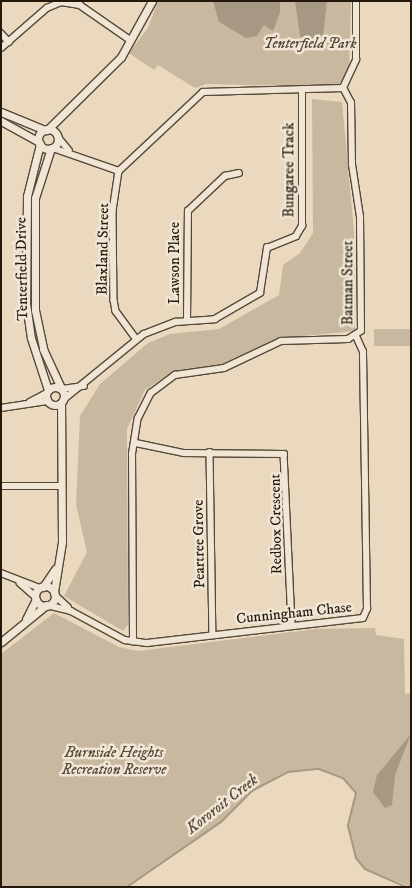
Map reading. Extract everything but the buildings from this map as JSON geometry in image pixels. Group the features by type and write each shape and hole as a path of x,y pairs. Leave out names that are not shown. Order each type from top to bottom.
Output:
{"street":[{"path":"46,130 121,57 129,39 140,29 152,1"},
{"path":"1,121 40,143 52,148 71,151 119,171 203,92 343,88 356,60 356,1"},
{"path":"1,48 47,8 62,2 80,5 129,39"},
{"path":"1,33 9,42"},
{"name":"Batman Street","path":"133,642 132,459 136,444 136,424 145,402 157,386 175,375 224,368 281,341 356,336 362,322 360,217 352,165 351,103 343,88"},
{"name":"Bungaree Track","path":"62,402 86,385 102,365 136,339 160,326 187,321 215,319 255,298 262,288 268,248 300,232 302,90"},
{"path":"57,136 67,109"},
{"path":"1,112 57,136 71,151"},
{"name":"Tenterfield Drive","path":"46,130 40,143 27,196 26,303 31,338 49,402"},
{"name":"Tenterfield Drive","path":"57,136 35,198 35,310 43,349 62,389 62,402"},
{"name":"Blaxland Street","path":"119,171 114,211 114,300 116,311 136,339"},
{"name":"Lawson Place","path":"187,321 188,211 225,176 239,173"},
{"name":"Cunningham Chase","path":"133,642 213,635 292,624 355,620 367,612 363,352 356,336"},
{"path":"21,406 47,391 86,385"},
{"path":"49,402 62,428"},
{"path":"1,408 62,402 62,486 54,594 46,605 1,642"},
{"name":"Redbox Crescent","path":"136,444 178,452 273,451 285,456 292,624"},
{"name":"Peartree Grove","path":"210,452 213,635"},
{"path":"1,486 62,486"},
{"path":"22,625 42,587 57,567"},
{"path":"1,574 42,587 54,594 72,611 133,642"},
{"path":"12,577 46,605 72,611"}],"green space":[{"name":"Tenterfield Park","path":"158,1 351,1 349,73 336,87 206,84 195,88 158,65 154,70 129,53 148,28"},
{"path":"312,99 342,102 354,232 355,331 283,338 224,365 168,375 145,390 127,429 128,625 123,631 64,596 87,552 76,505 80,416 100,384 148,343 170,334 219,329 279,295 283,265 300,253 313,233"},
{"path":"374,329 411,329 411,346 374,346"},
{"name":"Burnside Heights Recreation Reserve","path":"54,613 119,647 138,651 316,629 375,628 376,635 404,639 405,694 411,693 411,887 365,869 356,858 348,826 356,793 343,778 319,769 288,772 252,791 221,822 127,887 1,887 1,654"}],"shaded area":[{"path":"213,1 280,1 280,12 273,31 264,25 257,36 246,38 219,22"},
{"path":"295,1 327,1 323,36 311,42 300,36"},
{"path":"411,734 395,775 392,805 385,808 373,792 377,775"}],"waterway":[{"name":"Kororoit Creek","path":"127,887 221,822 252,791 288,772 319,769 343,778 356,793 348,826 356,858 365,869 406,887"}]}
